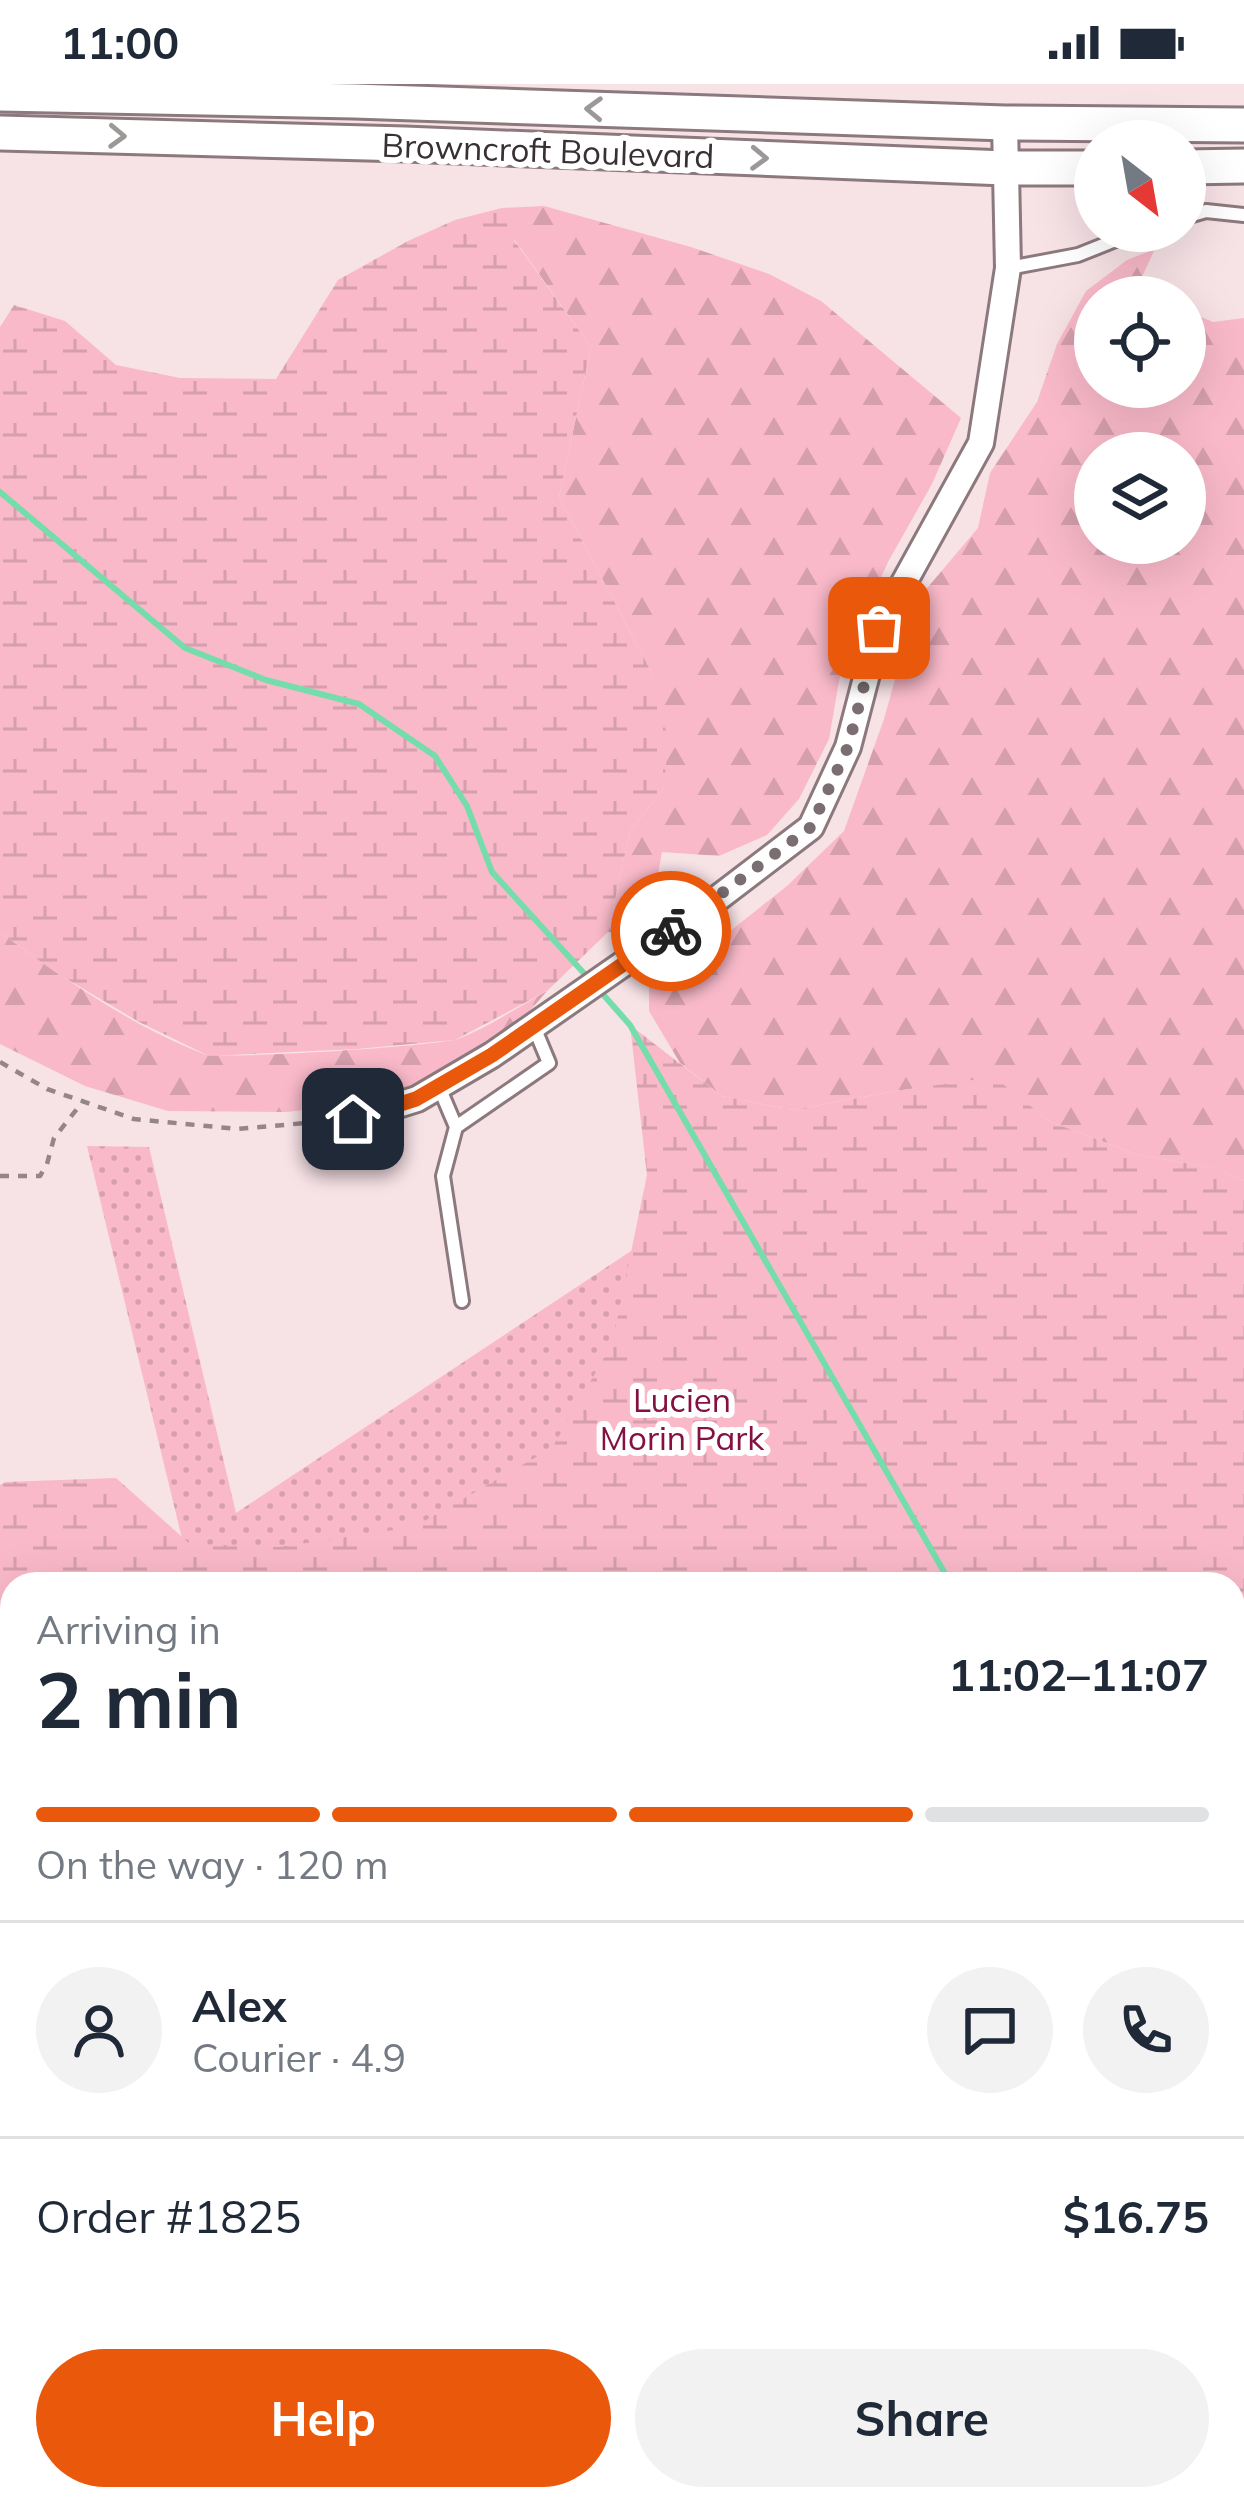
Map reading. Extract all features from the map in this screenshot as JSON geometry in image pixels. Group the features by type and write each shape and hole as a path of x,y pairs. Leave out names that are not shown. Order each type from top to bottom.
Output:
{"main road":[{"name":"Browncroft Boulevard","path":"0,94 1005,123 1244,125"},
{"name":"Browncroft Boulevard","path":"0,133 1074,168"},
{"path":"1206,166 1244,166"}],"street":[{"path":"353,1119 416,1099 534,1027 811,827 848,747 879,628 981,443 1008,268 1005,123"}],"lane":[{"path":"1206,211 1244,214"},
{"path":"1008,268 1086,252"},
{"path":"456,1127 549,1063 534,1027"},
{"path":"439,1086 456,1127 443,1176 462,1300"}],"path":[{"path":"0,1062 47,1089 134,1119 237,1129 353,1119"},
{"path":"0,1176 40,1176 54,1138 84,1100"}],"green space":[{"path":"544,206 769,274 821,301 961,418 842,664 829,739 799,799 767,835 719,856 662,852 656,885 629,934 608,932 630,831 664,788 653,675 559,497 591,347 514,239"},
{"path":"544,206 514,240 591,347 559,497 653,675 668,740 664,788 630,831 608,932 547,991 455,1040 209,1056 139,1022 55,972 0,932 0,327 14,305 65,321 116,365 180,378 276,379 338,280 455,220 502,208"},
{"path":"1154,252 1142,276 1106,276 1127,260"},
{"path":"1074,313 1074,408 1206,408 1206,319 1244,318 1244,1181 1214,1168 1138,1155 1049,1121 994,1078 793,1110 722,1096 680,1063 649,1011 649,981 690,963 787,886 844,831 884,719 917,600 978,528 990,473 1037,402 1057,344"},
{"path":"0,932 124,1015 204,1054 330,1051 458,1039 547,991 521,1021 449,1071 374,1102 287,1112 168,1111 85,1086 0,1044"},
{"path":"630,1025 722,1096 793,1110 994,1077 1049,1121 1138,1155 1215,1168 1244,1181 1244,1572 0,1572 0,1485 5,1482 116,1478 190,1544 279,1547 414,1527 552,1448 612,1344 647,1175"},
{"name":"Lucien Morin Park","path":"87,1146 149,1147 236,1513 726,1188 881,1420 243,1572 190,1572"}],"waterway":[{"path":"0,492 185,648 266,680 359,704 435,756 467,806 492,872 591,981"},
{"path":"600,991 630,1025 944,1572"}],"way so far":[{"path":"671,931 811,827 848,747 879,628"}],"route":[{"path":"353,1119 416,1099 492,1055 671,931"}]}
